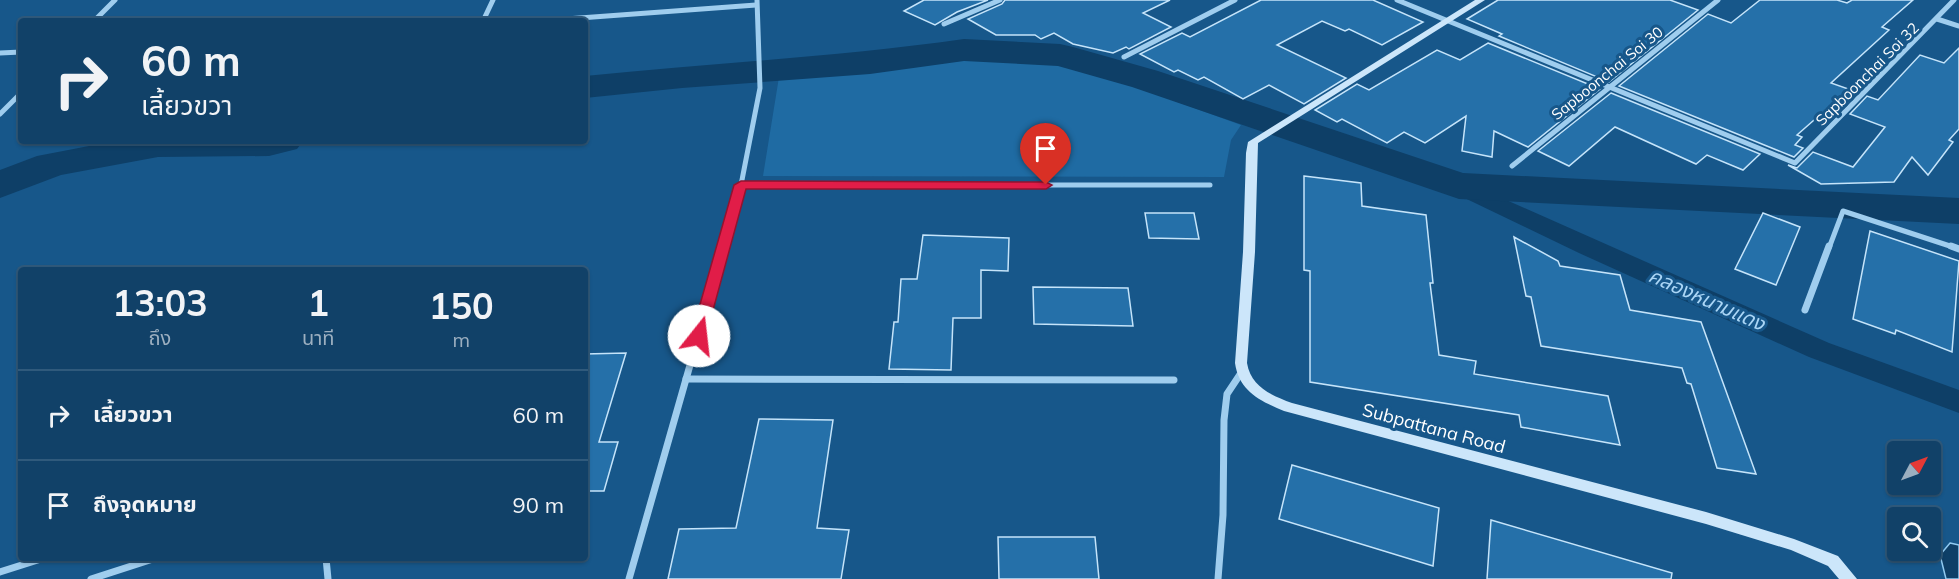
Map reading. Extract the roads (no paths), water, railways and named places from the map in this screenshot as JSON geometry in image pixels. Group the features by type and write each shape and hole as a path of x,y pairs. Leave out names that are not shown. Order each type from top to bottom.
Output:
{"street":[{"path":"97,18 115,0"},
{"path":"484,18 493,0"},
{"path":"944,24 1000,0"},
{"path":"1124,57 1235,0"},
{"path":"1396,0 1608,87"},
{"path":"1218,579 1223,515 1224,420 1227,394 1241,374 1253,142 1257,137 1481,0"},
{"name":"Sapboonchai Soi 30","path":"1512,166 1718,0"},
{"name":"Sapboonchai Soi 32","path":"1608,87 1795,163 1954,0"},
{"path":"573,18 756,2 760,88 741,185 629,579"},
{"path":"1937,19 1959,26"},
{"path":"0,53 18,52"},
{"path":"0,114 18,96"},
{"path":"741,185 1210,185"},
{"path":"1805,310 1843,211 1959,249"},
{"name":"Subpattana Road","path":"1241,374 1249,387 1289,407 1706,518 1794,545 1833,561 1849,579"},
{"path":"686,379 1174,380"},
{"path":"0,572 35,561"},
{"path":"91,579 147,561"},
{"path":"326,561 328,579"}],"waterway":[{"path":"588,87 870,63 964,50 1060,55 1145,79 1459,186 1959,211"},
{"path":"0,185 51,165 158,145 269,144"},
{"name":"คลองหนามแดง","path":"1459,186 1588,247 1819,350 1959,402"}]}
